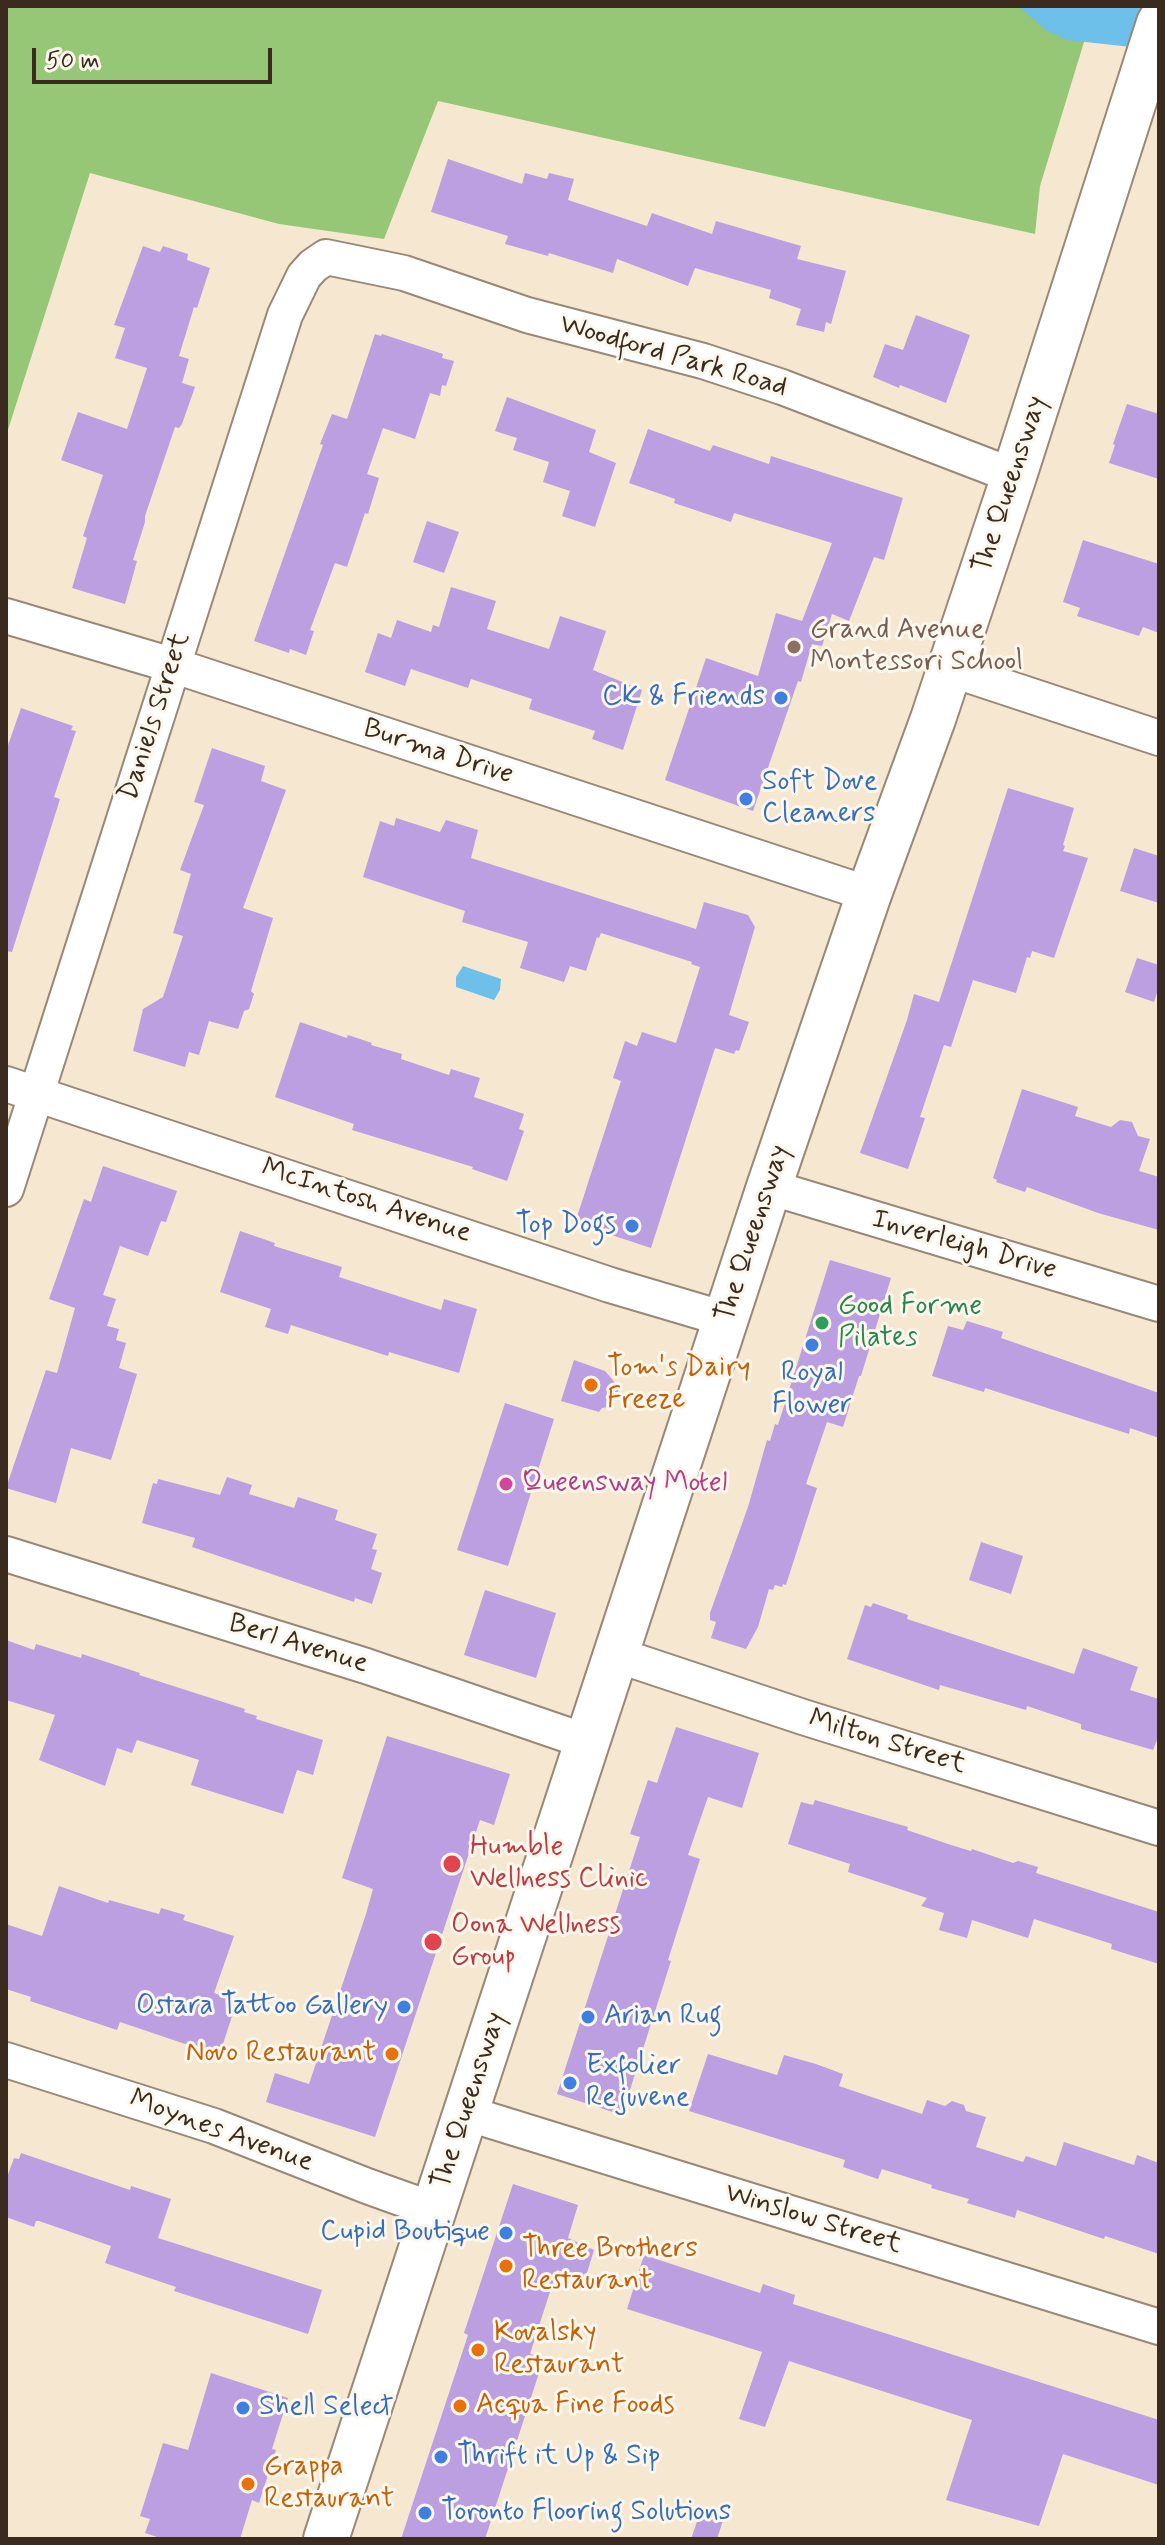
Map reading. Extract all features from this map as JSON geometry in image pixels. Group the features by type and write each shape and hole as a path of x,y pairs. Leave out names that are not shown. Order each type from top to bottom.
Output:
{"main road":[{"name":"The Queensway","path":"326,2539 769,1187 1014,476 1159,23"}],"street":[{"name":"Woodford Park Road","path":"326,257 404,273 527,315 732,370 1014,476"},
{"name":"Daniels Street","path":"6,1189 22,1089 172,665 285,315 304,276 326,257"},
{"name":"Burma Drive","path":"6,616 172,665 869,894"},
{"path":"950,669 1159,738"},
{"name":"McIntosh Avenue","path":"22,1089 610,1285 725,1319"},
{"name":"Inverleigh Drive","path":"769,1187 1159,1304"},
{"name":"Berl Avenue","path":"6,1554 366,1666 588,1742"},
{"name":"Milton Street","path":"617,1655 803,1717 1159,1828"},
{"name":"Moynes Avenue","path":"6,2060 214,2126 434,2210"},
{"name":"Winslow Street","path":"466,2113 1159,2327"}],"green space":[{"path":"6,6 1095,6 1040,186 1035,234 438,101 384,239 279,224 90,173 6,436"}],"water":[{"path":"1018,6 1159,6 1159,50 1067,40 1046,30"},
{"path":"463,966 501,979 500,990 494,1000 456,987 456,977"}],"building":[{"path":"448,159 522,184 525,173 547,179 549,173 574,179 568,200 647,226 652,213 712,234 716,221 801,246 797,259 846,271 831,324 826,322 824,332 796,325 801,309 769,298 771,290 695,268 688,286 617,259 613,273 549,253 548,256 505,244 508,236 431,212"},
{"path":"143,246 160,252 163,246 188,254 187,260 210,268 179,356 189,359 182,383 195,387 182,424 179,428 175,427 145,516 125,604 72,588 87,538 83,536 103,475 61,460 78,412 127,429 147,368 115,358 125,328 114,325"},
{"path":"916,315 970,335 946,403 873,377 885,344 903,350"},
{"path":"375,334 443,354 442,358 454,361 440,396 430,393 415,439 383,428 367,474 379,478 347,567 335,563 310,630 314,631 306,655 290,649 289,653 254,641 323,445 320,444 332,414 347,419"},
{"path":"507,397 596,430 589,452 616,463 595,527 562,516 570,491 543,482 549,462 513,450 517,438 495,431"},
{"path":"1127,404 1159,414 1159,479 1109,463"},
{"path":"648,429 710,451 713,445 769,464 771,456 903,498 884,560 874,557 849,621 832,614 822,646 812,644 753,811 665,780 706,658 758,676 776,613 802,621 832,543 734,513 731,522 674,503 675,499 629,483"},
{"path":"427,521 459,532 444,573 413,562"},
{"path":"1083,540 1159,564 1159,633 1143,627 1139,636 1077,616 1080,608 1063,602"},
{"path":"451,587 496,601 487,629 549,649 560,616 606,631 593,670 642,690 623,750 592,739 595,731 529,709 532,699 471,679 468,688 411,669 405,686 365,672 378,633 391,638 397,620 431,632 433,625 439,627"},
{"path":"21,708 73,726 71,730 76,731 54,797 60,799 12,952 6,951 6,751"},
{"path":"212,748 265,766 261,781 286,790 243,908 273,918 251,991 254,994 249,1009 244,1011 238,1029 209,1021 199,1055 189,1052 185,1067 133,1051 143,1009 163,997 183,936 173,933 191,874 180,870 204,805 194,802"},
{"path":"1008,788 1074,808 1063,851 1088,858 1054,958 1032,951 1030,958 1027,957 1016,993 973,980 951,1047 944,1045 920,1117 925,1118 908,1169 860,1153 914,994 939,1002"},
{"path":"396,818 440,832 446,820 478,830 471,858 696,929 704,902 748,915 755,927 729,1015 749,1022 739,1051 736,1050 734,1054 715,1048 651,1248 575,1223 621,1081 613,1078 625,1041 637,1046 642,1032 676,1043 700,967 601,933 586,971 570,966 564,982 520,968 528,942 462,922 465,911 363,877 380,821 394,826"},
{"path":"1134,848 1159,856 1159,903 1120,891"},
{"path":"1137,958 1159,965 1159,987 1154,1002 1125,992"},
{"path":"300,1022 372,1043 402,1054 401,1059 449,1075 451,1069 480,1078 474,1097 524,1114 519,1129 524,1131 507,1181 473,1167 352,1130 354,1124 275,1097"},
{"path":"1022,1089 1078,1107 1075,1116 1111,1127 1120,1120 1132,1122 1138,1136 1150,1139 1139,1171 1159,1177 1159,1230 1098,1213 1027,1187 1025,1192 996,1182 993,1178"},
{"path":"103,1166 177,1191 166,1222 161,1221 148,1256 120,1246 103,1295 116,1299 107,1326 119,1329 116,1340 126,1343 119,1368 137,1374 111,1460 71,1448 56,1503 6,1488 46,1370 57,1373 75,1308 49,1299 84,1199 91,1202"},
{"path":"240,1231 275,1243 274,1246 342,1267 339,1277 441,1310 444,1299 477,1309 459,1373 389,1352 388,1356 291,1325 288,1334 265,1327 271,1309 220,1292"},
{"path":"830,1260 891,1278 843,1427 827,1422 806,1484 817,1488 786,1585 775,1585 773,1590 769,1589 758,1627 746,1649 711,1638 716,1622 710,1620 710,1613 748,1507 767,1440 770,1441 775,1424 778,1425"},
{"path":"967,1321 1003,1332 1001,1338 1159,1393 1159,1438 1130,1428 1129,1434 985,1388 984,1392 932,1376 948,1326 963,1330"},
{"name":"Tom's Dairy Freeze","path":"574,1360 605,1371 620,1388 610,1407 602,1408 599,1412 561,1401"},
{"name":"Queensway Motel","path":"505,1403 554,1419 508,1566 457,1550"},
{"path":"227,1477 252,1485 249,1494 294,1508 298,1497 338,1510 335,1520 377,1534 372,1549 377,1550 371,1569 382,1573 372,1604 355,1598 354,1602 192,1547 195,1538 142,1523 153,1483 157,1484 158,1479 220,1495"},
{"path":"981,1542 1023,1556 1011,1594 969,1580"},
{"path":"485,1590 556,1613 536,1678 464,1655"},
{"path":"873,1603 908,1615 907,1619 1074,1674 1083,1648 1138,1667 1130,1690 1159,1699 1159,1735 1153,1750 1081,1729 1081,1724 1027,1706 1026,1710 940,1685 939,1690 847,1659 865,1605 871,1607"},
{"path":"6,1640 34,1650 36,1644 81,1658 82,1654 245,1709 244,1712 257,1716 256,1719 323,1740 313,1775 297,1770 283,1814 191,1785 199,1760 137,1740 132,1753 117,1748 105,1786 39,1760 55,1715 6,1700"},
{"path":"676,1727 759,1753 742,1808 708,1797 688,1855 700,1859 622,2115 557,2094 640,1837 630,1834 648,1780 657,1783"},
{"path":"387,1736 510,1774 494,1825 480,1820 375,2137 266,2102 275,2073 309,2084 366,1914 373,1889 342,1878"},
{"path":"815,1800 908,1827 907,1830 954,1846 1038,1867 1036,1873 1159,1912 1159,1964 1111,1949 1112,1944 1034,1919 1028,1938 972,1920 967,1938 939,1930 944,1913 921,1906 927,1898 848,1872 850,1864 788,1844 801,1802 813,1805"},
{"path":"59,1886 108,1903 109,1900 159,1914 161,1908 185,1915 183,1920 234,1936 214,1993 237,2001 220,2053 120,2022 117,2030 30,2001 31,1997 6,1989 6,1924 42,1936"},
{"path":"708,2054 777,2075 784,2055 843,2074 839,2086 922,2114 927,2100 945,2106 952,2101 964,2105 966,2111 986,2117 976,2147 1023,2162 1026,2156 1056,2166 1064,2142 1134,2165 1137,2155 1159,2163 1159,2254 1017,2210 1015,2218 967,2203 969,2199 882,2169 878,2179 843,2167 845,2160 689,2111"},
{"path":"21,2153 130,2190 131,2186 171,2199 158,2238 322,2290 308,2334 174,2291 176,2287 105,2263 111,2246 39,2221 34,2227 6,2217 6,2180 14,2158 19,2159"},
{"path":"513,2184 578,2205 568,2238 594,2250 585,2279 557,2270 530,2354 539,2356 535,2371 539,2373 485,2539 401,2539 468,2335 464,2333"},
{"path":"644,2255 760,2293 763,2284 795,2295 793,2304 1159,2420 1159,2485 1063,2454 1039,2526 946,2500 972,2420 789,2361 765,2427 739,2419 762,2352 627,2309"},
{"path":"211,2373 288,2398 259,2503 252,2500 240,2539 163,2539 145,2533 150,2519 140,2516 163,2443 188,2450"},
{"path":"702,2507 725,2514 717,2539 691,2539"}],"place":[{"name":"Grand Avenue Montessori School","path":"794,647"},
{"name":"CK & Friends","path":"781,698"},
{"name":"Soft Dove Cleaners","path":"746,799"},
{"name":"Top Dogs","path":"632,1226"},
{"name":"Good Forme Pilates","path":"822,1323"},
{"name":"Royal Flower","path":"812,1345"},
{"name":"Tom's Dairy Freeze","path":"591,1385"},
{"name":"Queensway Motel","path":"506,1484"},
{"name":"Humble Wellness Clinic","path":"452,1864"},
{"name":"Oona Wellness Group","path":"433,1942"},
{"name":"Ostara Tattoo Gallery","path":"404,2007"},
{"name":"Arian Rug","path":"588,2017"},
{"name":"Novo Restaurant","path":"392,2054"},
{"name":"Exfolier Rejuvene","path":"570,2083"},
{"name":"Cupid Boutique","path":"506,2233"},
{"name":"Three Brothers Restaurant","path":"506,2266"},
{"name":"Kovalsky Restaurant","path":"478,2350"},
{"name":"Acqua Fine Foods","path":"460,2406"},
{"name":"Shell Select","path":"243,2408"},
{"name":"Thrift it Up & Sip","path":"441,2457"},
{"name":"Grappa Restaurant","path":"248,2484"},
{"name":"Toronto Flooring Solutions","path":"425,2513"}]}
